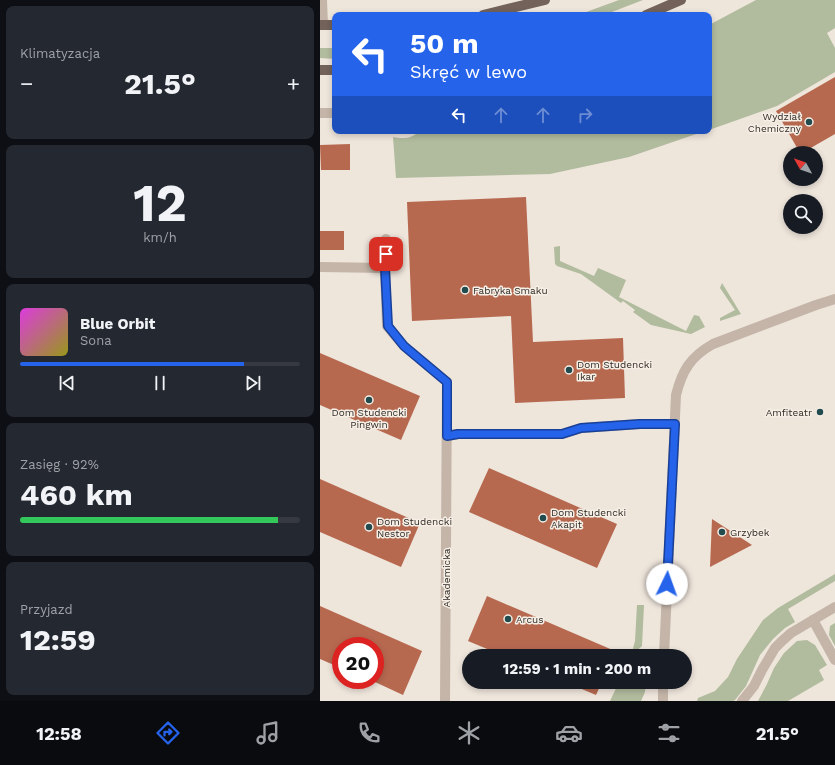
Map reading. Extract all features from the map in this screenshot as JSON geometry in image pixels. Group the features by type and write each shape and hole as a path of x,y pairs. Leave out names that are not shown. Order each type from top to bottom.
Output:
{"main road":[{"path":"496,12 546,0"},
{"path":"653,12 681,0"},
{"path":"320,70 332,70"}],"street":[{"path":"322,0 322,25"},
{"path":"320,113 332,113"},
{"path":"320,267 385,268 386,239"},
{"name":"Akademicka","path":"385,268 388,326 404,346 447,382 445,701"},
{"path":"664,649 676,395 684,371 698,353 713,344 835,299"},
{"path":"447,436 458,434 562,434 581,428 640,424 675,424"},
{"path":"742,701 754,686 775,648 791,633 835,607"},
{"path":"813,620 835,660"},
{"path":"663,689 663,701"}],"green space":[{"path":"619,0 643,0 612,12 586,12"},
{"path":"756,0 835,0 835,28 827,33 835,48 835,72 777,106 712,129 712,23"},
{"path":"320,48 332,48 332,59 320,58"},
{"path":"416,134 696,134 629,157 550,174 396,178 393,137 407,138"},
{"path":"560,246 560,261 594,276 598,268 626,280 619,297 686,331 694,315 699,316 705,327 691,334 651,325 633,312 635,310 623,301 621,303 581,274 557,266 555,264 554,247"},
{"path":"722,283 741,314 720,321 720,318 735,310 720,288"},
{"path":"835,574 835,581 788,609 795,622 785,628 773,639 760,655 746,686 735,700 697,701 698,698 715,691 728,677 737,659 763,620 778,608"},
{"path":"637,605 644,605 642,646 639,649 633,649 635,641"},
{"path":"835,623 835,646 829,635 830,626"},
{"path":"807,640 815,645 827,665 819,670 824,680 788,701 758,701 774,668 784,653 797,641"},
{"path":"616,689 645,689 641,701 610,701"}],"building":[{"name":"Wydział Chemiczny","path":"835,77 835,134 814,146 796,146 776,111"},
{"path":"350,144 350,170 321,170 320,145"},
{"path":"526,197 533,342 623,338 625,398 515,403 511,316 412,321 407,202"},
{"path":"320,231 344,231 344,250 320,250"},
{"name":"Dom Studencki Pingwin","path":"320,353 420,396 401,440 320,405"},
{"name":"Dom Studencki Akapit","path":"489,468 617,524 597,568 469,512"},
{"name":"Dom Studencki Nestor","path":"320,479 420,523 401,567 320,532"},
{"name":"Grzybek","path":"712,519 752,545 710,567"},
{"name":"Arcus","path":"487,596 610,649 487,649 468,641"},
{"path":"320,606 422,651 403,695 384,686 384,637 332,637 332,664 320,659"},
{"path":"582,689 599,689 596,695"}],"place":[{"name":"Wydział Chemiczny","path":"809,122"},
{"name":"Fabryka Smaku","path":"465,290"},
{"name":"Dom Studencki Ikar","path":"569,370"},
{"name":"Dom Studencki Pingwin","path":"369,400"},
{"name":"Amfiteatr","path":"820,412"},
{"name":"Dom Studencki Akapit","path":"543,518"},
{"name":"Dom Studencki Nestor","path":"369,527"},
{"name":"Grzybek","path":"722,532"},
{"name":"Arcus","path":"508,619"}],"route":[{"path":"386,254 385,268 388,326 404,346 447,382 447,436 458,434 562,434 581,428 640,424 675,424 667,584"}]}
